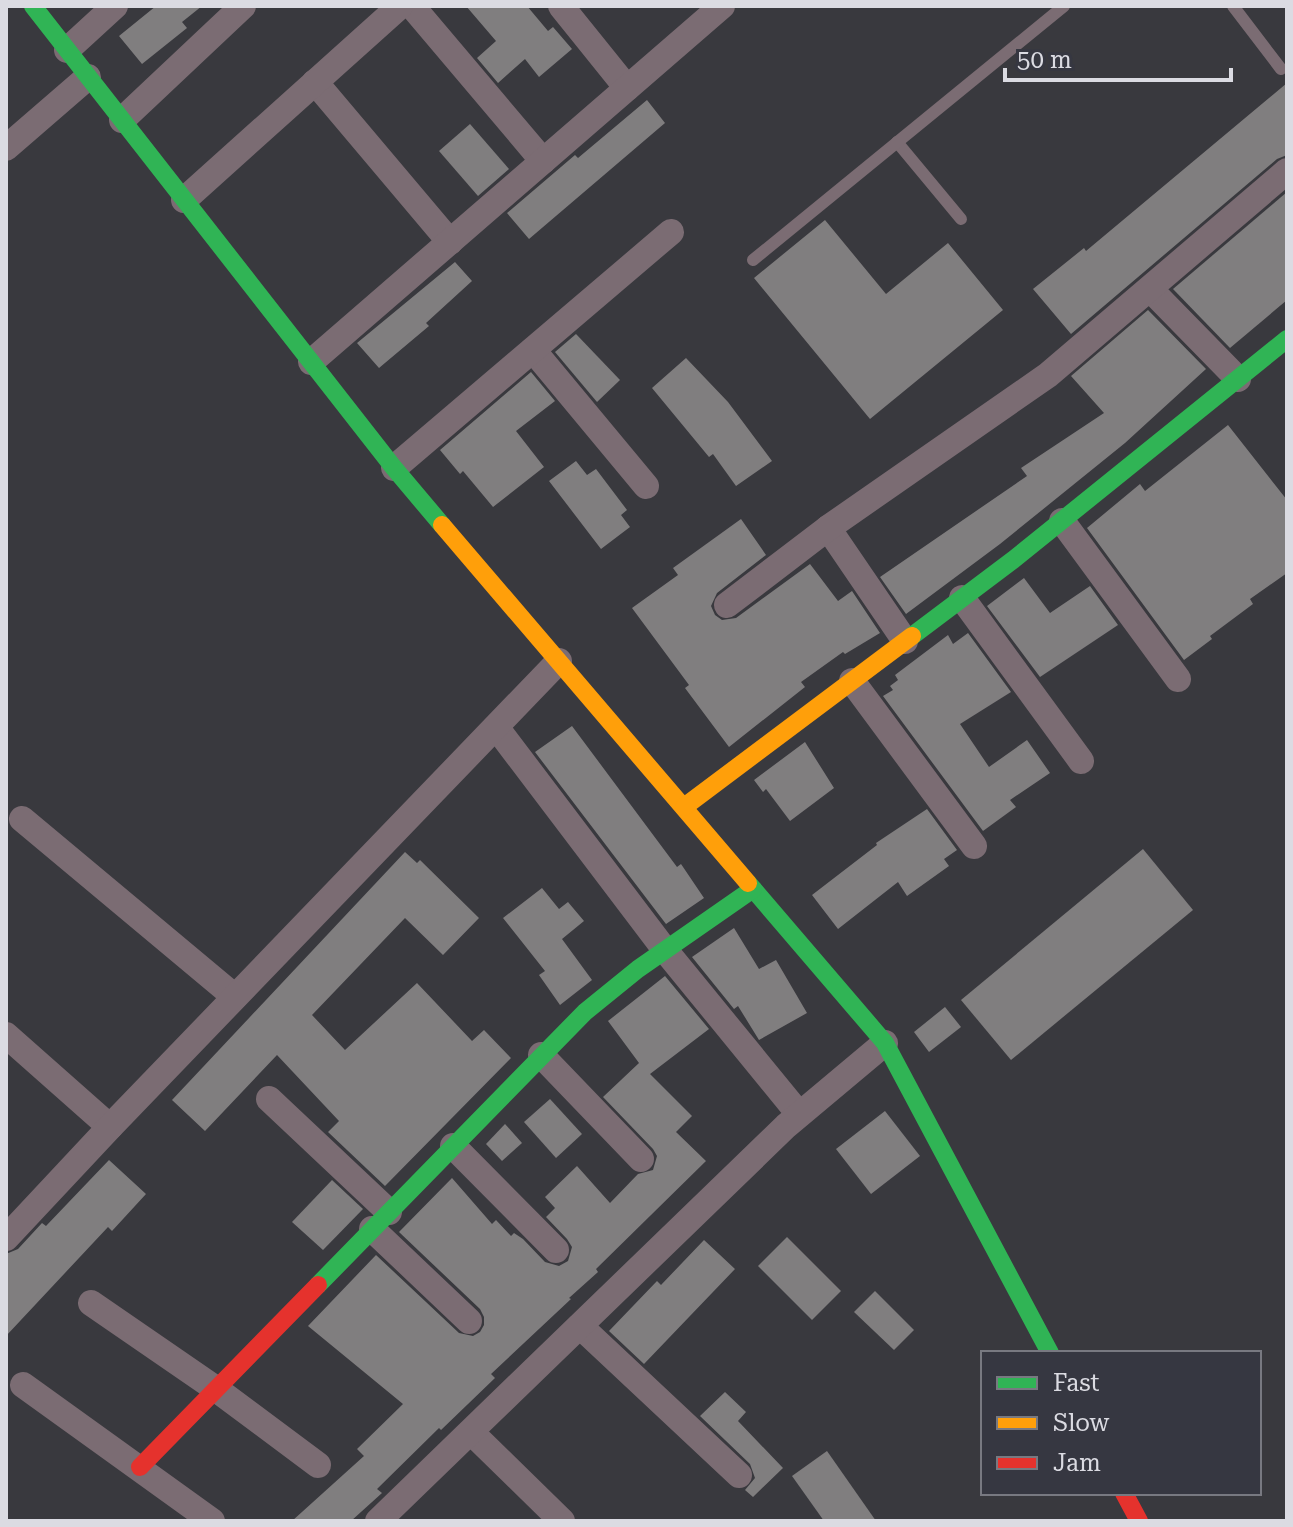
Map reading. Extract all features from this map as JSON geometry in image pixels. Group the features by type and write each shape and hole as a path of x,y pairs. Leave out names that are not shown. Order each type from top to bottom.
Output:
{"street":[{"path":"33,6 394,468 885,1043 1049,1351"},
{"path":"67,50 115,6"},
{"path":"122,120 243,6"},
{"path":"184,200 400,6"},
{"path":"412,6 543,161"},
{"path":"561,6 627,88"},
{"path":"311,362 717,8"},
{"path":"6,148 88,77"},
{"path":"315,82 450,242"},
{"path":"727,605 828,528 1048,375 1287,171"},
{"path":"394,468 671,232"},
{"path":"1150,289 1238,379"},
{"path":"684,807 1062,521 1287,339"},
{"path":"533,350 646,486"},
{"path":"1062,521 1178,679"},
{"path":"828,528 905,641"},
{"path":"962,598 1081,761"},
{"path":"6,1238 559,661"},
{"path":"852,681 974,846"},
{"path":"496,727 665,950 799,1114"},
{"path":"22,819 235,997"},
{"path":"140,1467 541,1055 610,991 753,889"},
{"path":"6,1035 110,1127"},
{"path":"378,1521 799,1114 885,1043"},
{"path":"541,1055 641,1159"},
{"path":"269,1099 469,1321"},
{"path":"453,1146 556,1250"},
{"path":"91,1303 216,1389 318,1465"},
{"path":"580,1326 739,1475"},
{"path":"23,1385 212,1521"},
{"path":"471,1432 562,1521"},
{"path":"1125,1495 1139,1521"}],"lane":[{"path":"753,260 1064,6"},
{"path":"1233,6 1281,69"},
{"path":"897,142 961,219"}],"building":[{"path":"156,6 202,6 182,22 187,28 142,64 119,36"},
{"path":"466,6 527,6 548,31 553,27 572,49 539,77 525,59 498,83 477,58 496,41"},
{"path":"1287,83 1287,155 1277,159 1071,334 1033,289 1084,248 1086,251"},
{"path":"647,100 665,123 529,239 507,213 575,155 578,158"},
{"path":"470,124 509,169 478,196 439,151"},
{"path":"1287,192 1287,300 1230,348 1173,289"},
{"path":"825,220 886,294 948,243 1003,310 870,419 754,278"},
{"path":"455,262 472,281 426,323 429,326 379,368 357,343"},
{"path":"1148,310 1206,369 1125,443 1000,544 906,614 880,577 1027,476 1021,468 1104,413 1071,376"},
{"path":"576,334 620,380 597,402 555,352"},
{"path":"686,358 728,402 772,461 736,486 713,454 709,457 652,388"},
{"path":"531,372 555,401 516,431 544,467 493,507 463,471 460,474 440,450"},
{"path":"1228,425 1287,500 1287,573 1250,599 1253,604 1184,660 1087,528 1140,484 1145,491"},
{"path":"576,461 587,475 596,469 627,510 621,515 630,527 601,549 549,481"},
{"path":"741,519 766,555 717,593 711,606 715,615 722,620 736,618 810,564 838,601 852,591 880,633 845,654 843,652 801,682 805,687 729,747 685,688 689,685 632,608 678,575 673,568"},
{"path":"1024,578 1050,613 1090,586 1118,625 1040,677 987,606"},
{"path":"968,633 1011,692 960,724 989,767 1027,740 1050,773 1010,800 1016,807 983,831 883,696 893,690 890,686 898,680 895,675 948,635 953,644"},
{"path":"572,726 677,867 681,864 704,898 666,924 535,752"},
{"path":"805,742 834,788 790,821 766,789 763,792 754,780"},
{"path":"927,809 957,850 944,859 949,866 907,896 898,882 838,929 812,895 876,843"},
{"path":"1143,849 1193,910 1011,1060 961,1000"},
{"path":"405,852 417,863 420,860 479,918 443,955 405,918 312,1015 345,1050 417,983 472,1041 484,1030 511,1058 385,1186 328,1132 339,1121 277,1055 205,1131 172,1100"},
{"path":"542,888 559,909 568,902 584,921 562,939 592,980 560,1005 539,975 545,971 503,918"},
{"path":"734,928 759,969 776,960 807,1013 759,1040 738,1006 734,1009 692,957"},
{"path":"665,976 709,1029 650,1074 692,1116 676,1132 706,1161 596,1269 598,1272 571,1299 491,1374 495,1378 377,1489 382,1493 351,1521 292,1521 364,1456 357,1449 403,1404 308,1326 376,1255 459,1333 473,1336 484,1325 480,1309 399,1232 452,1178 492,1224 496,1220 511,1236 514,1233 523,1239 545,1262 559,1266 568,1261 572,1247 546,1217 555,1208 545,1197 577,1166 610,1203 638,1174 653,1170 657,1156 653,1149 603,1097 639,1063 608,1021"},
{"path":"945,1007 961,1027 929,1052 914,1032"},
{"path":"550,1099 582,1134 556,1158 524,1122"},
{"path":"885,1111 920,1156 871,1194 836,1149"},
{"path":"505,1124 522,1143 502,1161 486,1144"},
{"path":"109,1160 146,1194 112,1231 108,1227 6,1336 6,1254 18,1249 42,1223 46,1226"},
{"path":"332,1180 363,1209 323,1250 292,1222"},
{"path":"787,1237 841,1291 812,1320 758,1266"},
{"path":"704,1240 735,1269 644,1364 609,1331 657,1281 661,1285"},
{"path":"875,1291 914,1330 894,1350 854,1312"},
{"path":"725,1392 746,1412 738,1421 783,1468 753,1497 745,1490 755,1478 750,1464 700,1416"},
{"path":"827,1451 876,1521 824,1521 792,1476"}],"traffic: fast":[{"path":"33,6 394,468 442,525"},
{"path":"912,636 1013,560 1287,339"},
{"path":"748,883 885,1043 1049,1351"},
{"path":"318,1285 585,1012 638,969 753,889"}],"traffic: slow":[{"path":"442,525 748,883"},
{"path":"684,807 912,636"}],"traffic: jam":[{"path":"140,1467 318,1285"},
{"path":"1125,1495 1139,1521"}]}
